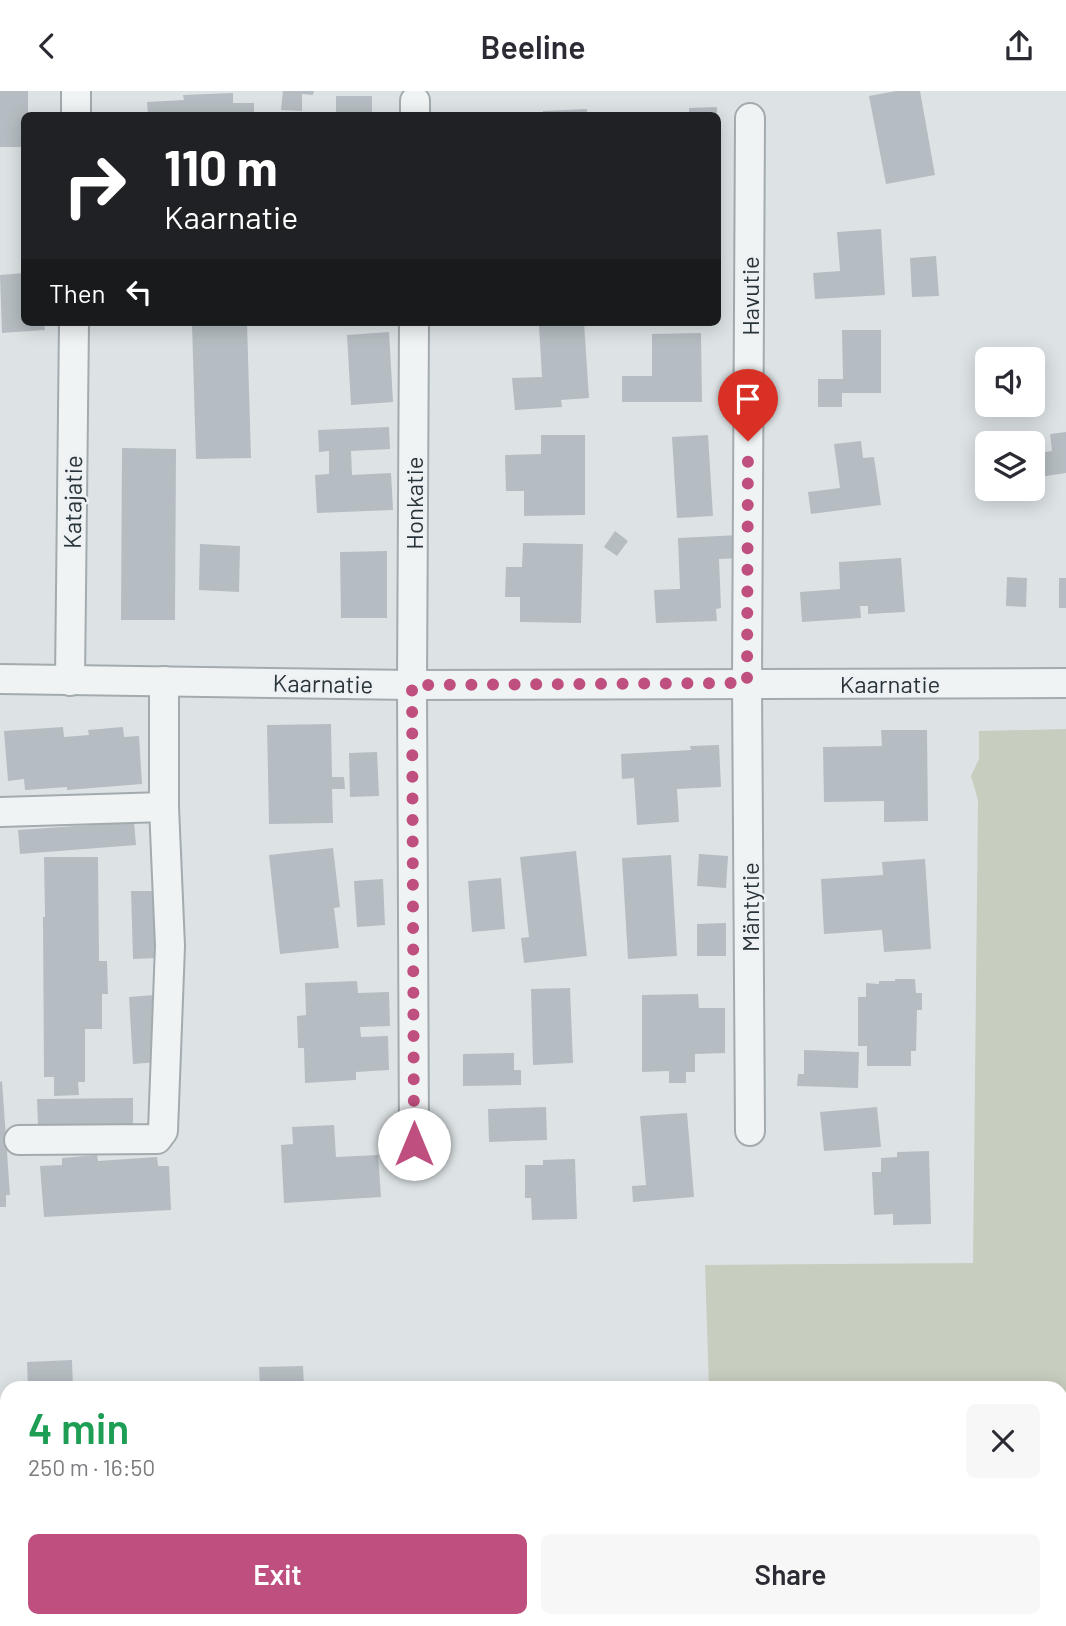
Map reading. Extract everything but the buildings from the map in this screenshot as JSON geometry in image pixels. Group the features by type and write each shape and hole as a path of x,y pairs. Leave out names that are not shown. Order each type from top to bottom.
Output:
{"street":[{"path":"76,91 76,112"},
{"name":"Havutie","path":"747,683 750,118"},
{"name":"Katajatie","path":"70,681 74,326"},
{"name":"Honkatie","path":"414,326 414,1144"},
{"name":"Kaarnatie","path":"0,679 412,685 1066,683"},
{"path":"19,1140 157,1139 163,1131 170,946 164,807 164,681"},
{"name":"Mäntytie","path":"747,683 750,1131"},
{"path":"1,812 164,807"}],"shaded area":[{"path":"1066,729 1066,1381 709,1381 705,1265 973,1263 978,800 971,776 979,759 979,731"}],"route":[{"path":"414,1144 412,685 747,683 748,441"}]}
